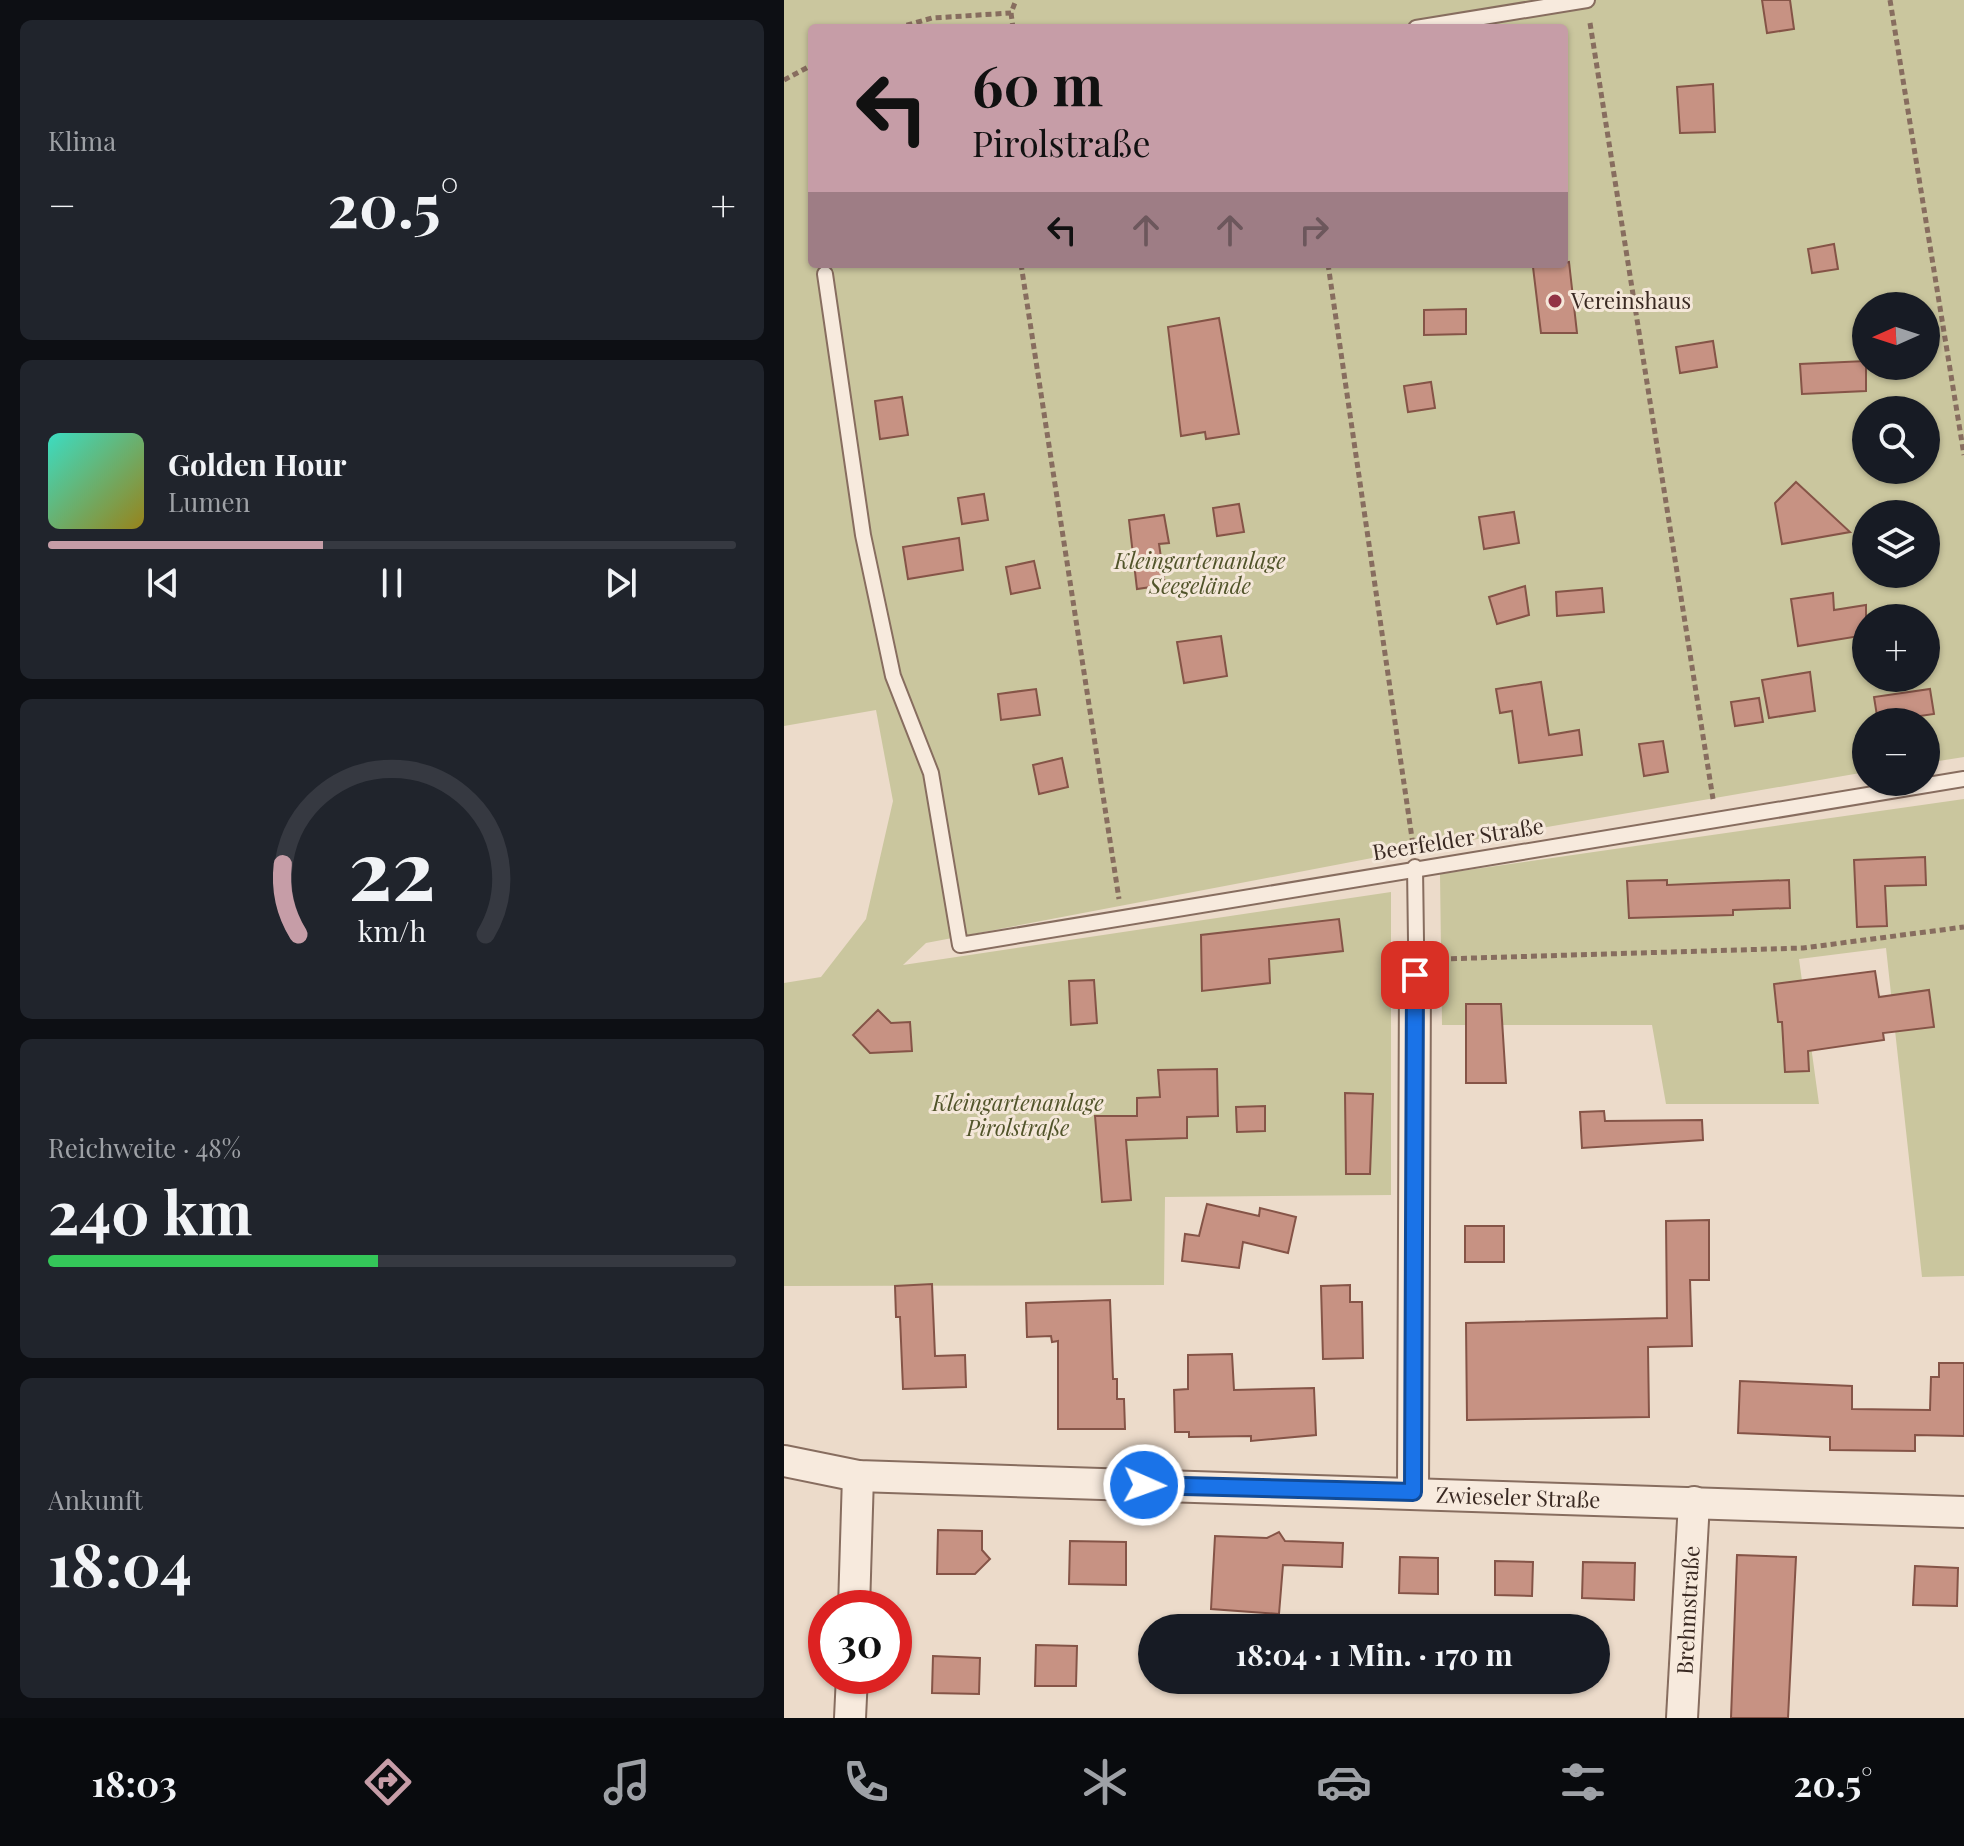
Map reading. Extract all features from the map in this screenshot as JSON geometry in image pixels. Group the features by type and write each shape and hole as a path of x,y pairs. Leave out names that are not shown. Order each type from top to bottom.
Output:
{"street":[{"path":"1413,1492 1423,967"},
{"name":"Zwieseler Straße","path":"784,1461 858,1476 1964,1512"},
{"path":"855,1590 858,1476"},
{"name":"Brehmstraße","path":"1682,1718 1694,1502"},
{"path":"850,1718 851,1694"}],"lane":[{"path":"1440,24 1587,0"},
{"name":"Beerfelder Straße","path":"825,274 863,535 893,676 931,773 960,945 1415,867 1964,779"},
{"path":"1415,867 1416,941"}],"path":[{"path":"1012,24 1011,13 1016,0"},
{"path":"1587,0 1716,820"},
{"path":"1890,0 1964,455"},
{"path":"911,24 932,18 1011,13"},
{"path":"784,80 808,67"},
{"path":"1022,268 1123,919"},
{"path":"1329,268 1414,850"},
{"path":"1423,967 1803,948 1964,927"}],"green space":[{"name":"Kleingartenanlage Seegelände","path":"784,0 1964,0 1964,757 1940,761 1940,708 1852,708 1852,774 1414,850 926,943 903,965 1391,892 1391,1195 1165,1197 1164,1285 784,1286 784,983 821,977 866,919 893,801 876,710 784,726"},
{"path":"1964,799 1964,1276 1922,1277 1886,948 1799,959 1819,1104 1666,1104 1652,1025 1442,1025 1440,874"}],"building":[{"path":"1762,0 1790,0 1794,29 1767,33"},
{"path":"1713,84 1715,132 1680,133 1677,87"},
{"path":"1834,244 1838,269 1812,273 1808,249"},
{"name":"Vereinshaus","path":"1568,262 1577,333 1541,333 1533,268 1568,268"},
{"path":"1466,309 1466,334 1424,335 1424,310"},
{"path":"1219,318 1239,434 1206,439 1205,432 1181,436 1168,327"},
{"path":"1713,341 1717,367 1680,373 1676,347"},
{"path":"1852,362 1852,380 1866,380 1866,391 1802,394 1800,364"},
{"path":"1431,382 1435,408 1408,412 1404,386"},
{"path":"902,397 908,435 880,439 875,401"},
{"path":"1796,482 1850,532 1782,544 1775,503"},
{"path":"984,494 988,520 962,524 958,498"},
{"path":"1239,504 1244,532 1217,536 1213,508"},
{"path":"1514,512 1519,543 1484,549 1479,517"},
{"path":"1164,515 1169,543 1159,544 1165,585 1137,589 1129,520"},
{"path":"959,538 963,570 908,579 903,547"},
{"path":"1034,561 1040,588 1011,594 1006,567"},
{"path":"1525,586 1529,615 1497,624 1489,597"},
{"path":"1602,588 1604,612 1557,616 1556,592"},
{"path":"1833,593 1834,610 1852,607 1852,637 1798,646 1791,599"},
{"path":"1221,636 1227,676 1184,683 1177,642"},
{"path":"1810,672 1815,711 1769,718 1762,680"},
{"path":"1541,682 1549,735 1579,730 1582,755 1519,763 1512,711 1500,713 1496,689"},
{"path":"1036,689 1040,715 1001,720 998,694"},
{"path":"1930,692 1933,708 1876,708 1874,697"},
{"path":"1759,698 1763,722 1735,726 1731,702"},
{"path":"1663,741 1668,772 1644,776 1639,744"},
{"path":"1062,758 1068,787 1039,794 1033,765"},
{"path":"1925,857 1926,885 1885,886 1887,926 1857,927 1854,860"},
{"path":"1667,880 1667,885 1789,880 1790,908 1733,910 1733,915 1629,918 1627,881"},
{"path":"1339,919 1343,951 1269,959 1270,983 1202,991 1201,935"},
{"path":"1875,971 1879,997 1929,990 1934,1027 1883,1033 1884,1040 1808,1051 1809,1071 1785,1072 1782,1022 1778,1022 1774,984"},
{"path":"1094,980 1097,1023 1071,1025 1069,981"},
{"path":"1466,1004 1501,1004 1506,1083 1466,1083"},
{"path":"878,1010 891,1023 910,1022 912,1051 870,1053 853,1035"},
{"path":"1217,1069 1218,1116 1187,1117 1187,1138 1126,1140 1131,1200 1102,1202 1095,1116 1137,1116 1137,1098 1160,1097 1158,1070"},
{"path":"1345,1093 1373,1094 1370,1174 1346,1174"},
{"path":"1265,1106 1265,1131 1237,1132 1236,1107"},
{"path":"1604,1111 1605,1121 1702,1120 1703,1140 1582,1148 1580,1112"},
{"path":"1207,1204 1259,1216 1260,1208 1296,1217 1288,1253 1243,1242 1239,1268 1182,1261 1185,1234 1199,1236"},
{"path":"1709,1220 1709,1280 1690,1280 1692,1346 1648,1347 1649,1417 1467,1420 1466,1323 1667,1318 1666,1221"},
{"path":"1465,1226 1504,1226 1504,1262 1465,1262"},
{"path":"932,1284 935,1356 965,1355 966,1387 903,1389 900,1317 896,1317 895,1286"},
{"path":"1350,1285 1350,1302 1362,1302 1363,1358 1323,1359 1321,1286"},
{"path":"1110,1300 1113,1379 1117,1379 1117,1399 1124,1399 1125,1429 1058,1429 1058,1341 1052,1342 1051,1336 1027,1337 1026,1303"},
{"path":"1232,1354 1234,1390 1314,1388 1316,1435 1251,1441 1251,1436 1189,1437 1189,1432 1175,1432 1174,1390 1188,1389 1188,1355"},
{"path":"1939,1363 1964,1363 1964,1436 1915,1435 1915,1451 1830,1450 1830,1437 1738,1433 1740,1381 1852,1386 1852,1409 1930,1410 1931,1377 1939,1377"},
{"path":"938,1530 982,1531 982,1550 990,1559 975,1574 937,1574"},
{"path":"1279,1532 1285,1541 1343,1543 1342,1567 1283,1565 1279,1614 1211,1609 1215,1536 1267,1538"},
{"path":"1070,1541 1126,1542 1126,1585 1069,1584"},
{"path":"1737,1555 1796,1557 1788,1718 1731,1718"},
{"path":"1400,1557 1438,1558 1438,1594 1399,1593"},
{"path":"1495,1561 1533,1562 1532,1596 1495,1595"},
{"path":"1583,1562 1635,1563 1634,1600 1582,1598"},
{"path":"1915,1566 1958,1568 1957,1606 1913,1605"},
{"path":"1036,1645 1077,1646 1076,1686 1035,1686"},
{"path":"933,1656 980,1658 979,1694 932,1693"}],"place":[{"name":"Vereinshaus","path":"1555,301"}],"route":[{"path":"1144,1485 1413,1492 1415,975"}],"park label":[{"name":"Kleingartenanlage Pirolstraße","path":"1018,1116"}]}
